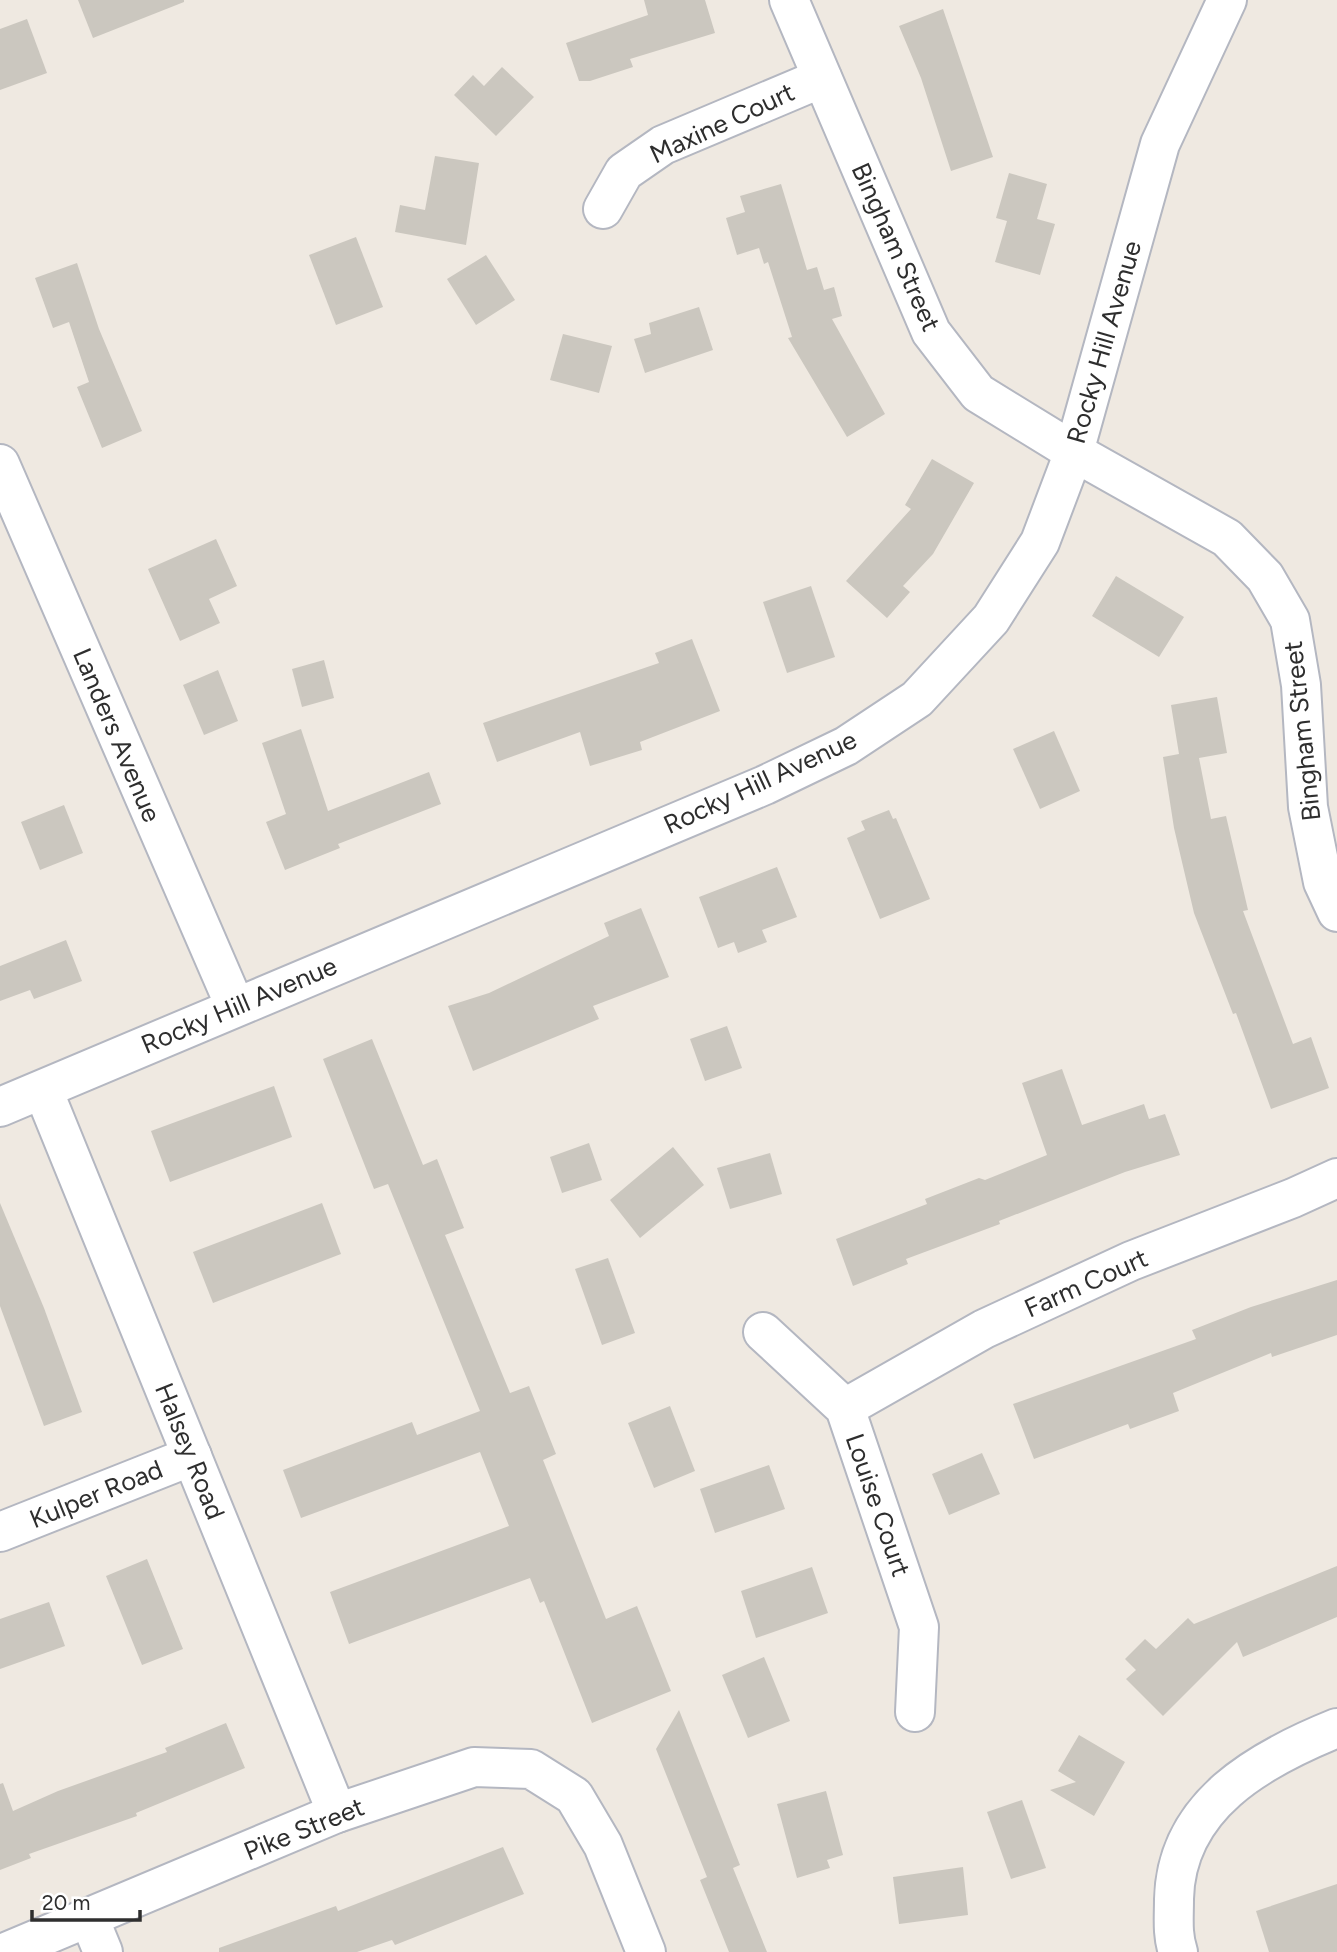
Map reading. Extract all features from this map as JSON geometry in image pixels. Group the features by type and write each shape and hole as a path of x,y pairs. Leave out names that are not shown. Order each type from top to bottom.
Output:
{"street":[{"name":"Bingham Street","path":"789,0 931,332 978,393 1074,452 1227,538 1265,577 1290,621 1301,685 1308,807 1323,882 1337,912"},
{"name":"Rocky Hill Avenue","path":"0,1107 765,785 846,747 917,699 991,619 1040,542 1074,452 1160,144 1227,0"},
{"name":"Maxine Court","path":"603,209 624,172 663,145 822,78"},
{"name":"Landers Avenue","path":"0,464 235,1006"},
{"name":"Halsey Road","path":"43,1090 337,1814"},
{"name":"Farm Court","path":"845,1408 984,1329 1131,1261 1293,1198 1337,1178"},
{"name":"Louise Court","path":"763,1332 845,1408 919,1627 915,1712"},
{"name":"Kulper Road","path":"0,1532 192,1456"},
{"path":"1178,1952 1173,1936 1175,1875 1194,1826 1230,1785 1285,1749 1337,1728"},
{"name":"Pike Street","path":"6,1952 96,1935 337,1814 474,1767 531,1769 574,1796 603,1845 646,1952"}],"building":[{"path":"78,0 184,0 184,2 93,38"},
{"path":"644,0 705,0 715,33 630,59 633,67 590,81 579,81 566,43 648,15"},
{"path":"943,9 993,157 951,171 921,78 899,26"},
{"path":"27,19 47,73 0,90 0,29"},
{"path":"502,67 534,97 496,136 454,95 473,75 484,86"},
{"path":"435,156 479,163 466,245 395,232 400,205 425,210"},
{"path":"1009,173 1047,184 1037,219 1055,224 1040,275 995,262 1007,221 996,218"},
{"path":"781,184 807,270 817,267 824,290 834,287 842,316 832,319 885,414 847,437 788,338 792,337 768,262 764,264 759,248 737,255 726,218 745,212 740,196"},
{"path":"356,237 383,307 336,325 309,255"},
{"path":"486,255 515,300 476,325 447,279"},
{"path":"77,263 99,329 142,431 102,448 77,387 89,382 69,322 53,328 35,278"},
{"path":"699,307 713,350 645,373 634,339 651,334 649,323"},
{"path":"563,334 612,346 599,393 550,380"},
{"path":"932,459 974,483 933,554 903,586 910,592 887,618 846,581 911,509 905,505"},
{"path":"216,539 237,586 209,599 220,623 180,641 148,569"},
{"path":"1116,576 1184,617 1159,657 1092,616"},
{"path":"811,586 835,657 787,673 763,602"},
{"path":"692,639 720,711 640,742 642,750 590,766 580,732 497,762 483,723 659,663 655,653"},
{"path":"324,660 334,698 302,707 292,669"},
{"path":"218,670 238,721 204,735 183,685"},
{"path":"1217,697 1227,753 1199,758 1211,819 1226,816 1248,910 1243,911 1293,1044 1311,1037 1329,1088 1271,1109 1236,1013 1233,1014 1194,913 1174,828 1163,757 1179,754 1171,705"},
{"path":"301,729 328,811 429,772 441,804 338,844 340,848 285,870 266,822 286,814 262,743"},
{"path":"1054,731 1080,791 1040,809 1013,749"},
{"path":"64,805 83,853 40,870 21,822"},
{"path":"889,810 893,819 896,818 930,899 880,919 847,838 865,830 861,821"},
{"path":"777,867 797,917 762,930 767,942 738,953 734,942 718,948 699,897"},
{"path":"641,908 669,977 593,1006 599,1019 473,1071 448,1006 489,993 609,936 604,923"},
{"path":"66,940 82,981 34,999 30,990 0,1001 0,966"},
{"path":"727,1026 742,1068 705,1081 690,1039"},
{"path":"372,1039 423,1165 437,1159 464,1228 445,1235 510,1393 529,1386 556,1454 543,1460 606,1619 637,1606 671,1691 592,1723 544,1601 540,1603 530,1578 349,1644 330,1592 509,1526 480,1452 301,1518 283,1470 412,1422 417,1435 480,1411 388,1184 374,1189 323,1059"},
{"path":"1062,1069 1082,1125 1144,1104 1149,1119 1165,1114 1180,1155 1125,1172 999,1221 1000,1224 906,1259 908,1264 853,1286 836,1239 927,1204 925,1199 979,1178 985,1180 1047,1155 1022,1083"},
{"path":"274,1086 292,1137 170,1182 151,1131"},
{"path":"589,1143 602,1180 562,1193 550,1157"},
{"path":"673,1147 704,1185 640,1238 610,1200"},
{"path":"770,1153 782,1194 730,1209 717,1168"},
{"path":"0,1203 44,1308 82,1412 44,1426 0,1306"},
{"path":"322,1203 341,1254 213,1303 193,1252"},
{"path":"608,1258 635,1333 602,1345 575,1269"},
{"path":"1337,1280 1337,1335 1272,1357 1271,1353 1173,1393 1179,1411 1130,1429 1128,1424 1034,1459 1013,1404 1196,1339 1192,1330 1251,1307"},
{"path":"670,1406 695,1471 654,1488 628,1423"},
{"path":"982,1453 1000,1494 949,1515 932,1474"},
{"path":"769,1465 785,1509 715,1533 700,1489"},
{"path":"147,1559 183,1649 142,1665 106,1576"},
{"path":"1337,1566 1337,1617 1243,1657 1237,1642 1163,1716 1126,1679 1136,1670 1125,1659 1145,1639 1156,1649 1188,1618 1194,1624"},
{"path":"812,1567 828,1613 756,1638 741,1591"},
{"path":"49,1602 65,1646 0,1669 0,1619"},
{"path":"764,1657 790,1721 748,1738 722,1675"},
{"path":"679,1710 740,1865 733,1868 767,1952 729,1952 700,1880 707,1877 656,1749"},
{"path":"226,1723 245,1768 136,1813 137,1816 29,1854 31,1858 0,1870 0,1784 3,1783 13,1811 58,1791 167,1752 165,1748"},
{"path":"1079,1735 1125,1762 1094,1816 1050,1790 1076,1782 1058,1771"},
{"path":"826,1791 843,1855 827,1860 830,1868 797,1878 777,1804"},
{"path":"1022,1800 1046,1868 1011,1879 987,1812"},
{"path":"503,1847 524,1894 395,1945 392,1940 357,1952 219,1952 219,1948 336,1906 338,1911"},
{"path":"963,1867 968,1915 899,1924 893,1877"},
{"path":"1337,1884 1337,1952 1269,1952 1256,1911"}]}
